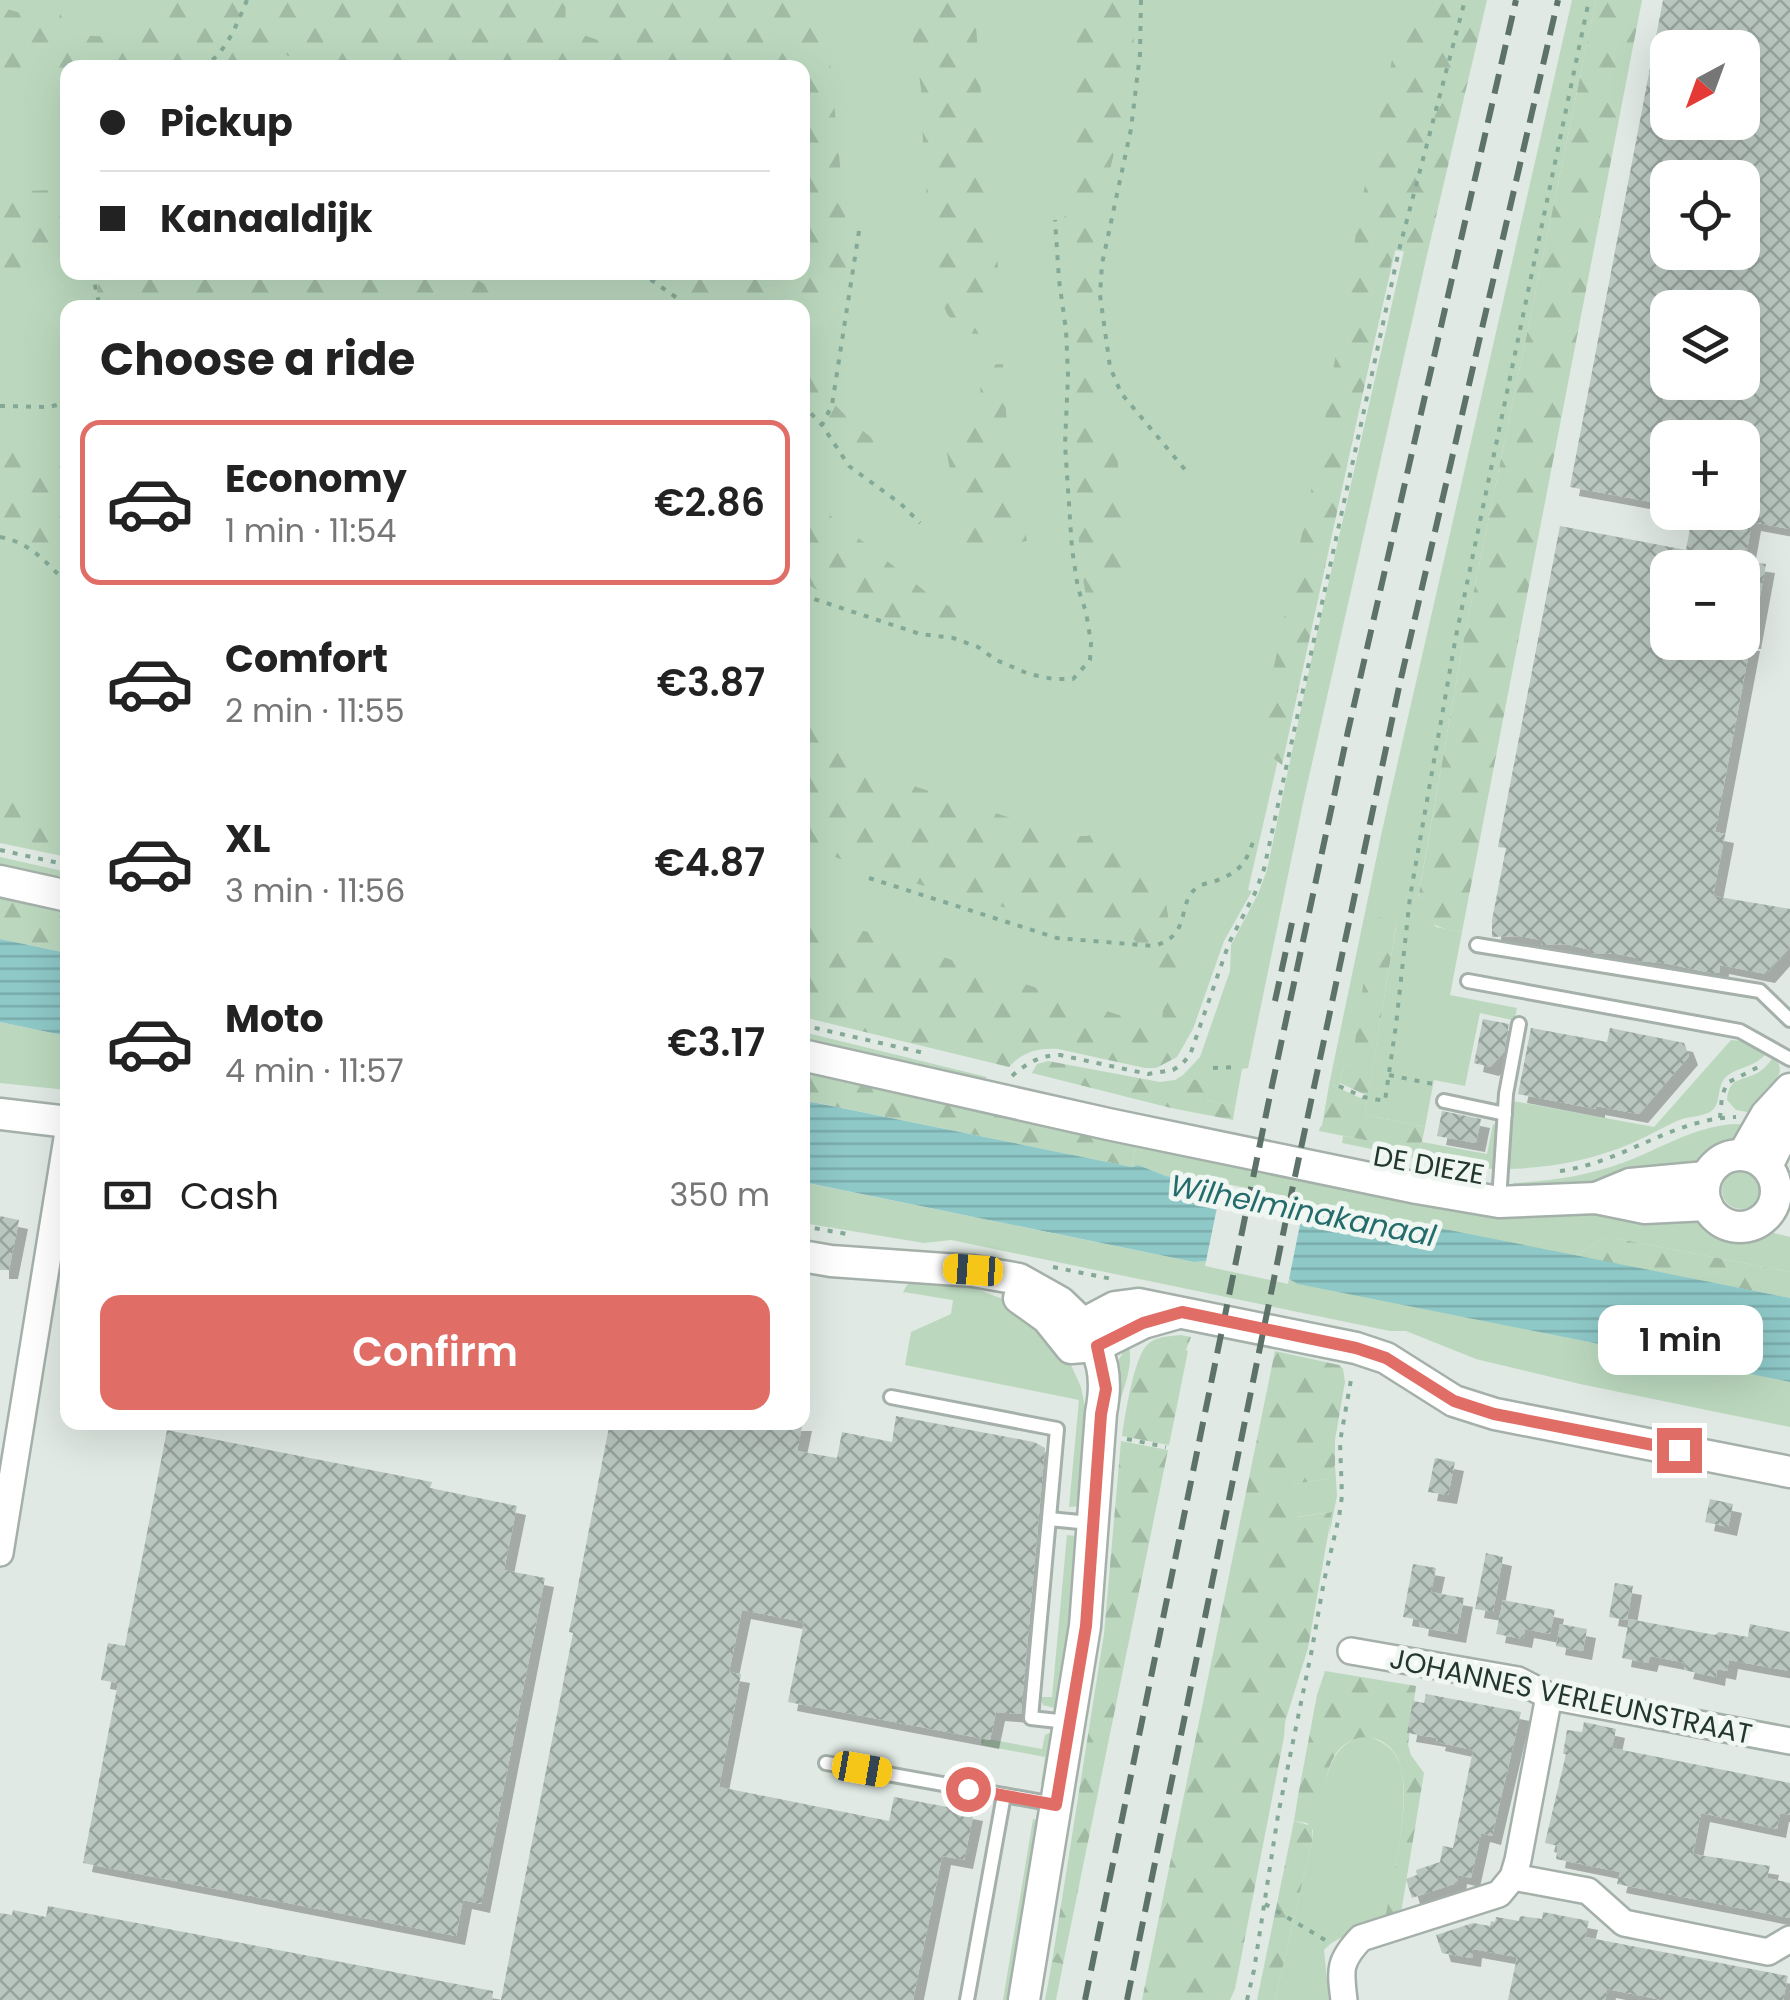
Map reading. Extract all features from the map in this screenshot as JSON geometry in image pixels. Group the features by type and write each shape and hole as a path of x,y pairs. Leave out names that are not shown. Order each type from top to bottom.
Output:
{"street":[{"path":"0,881 60,894"},
{"name":"DE DIEZE","path":"810,1057 1108,1124 1499,1202 1596,1198 1630,1184 1707,1191"},
{"path":"1772,1193 1725,1158 1717,1163 1707,1191 1717,1218 1732,1226 1748,1226 1772,1193 1766,1115 1790,1090"},
{"path":"0,1114 60,1121"},
{"path":"0,1553 60,1182"},
{"path":"810,1257 973,1270 1020,1279 1060,1302 1084,1339 1106,1389 1086,1626 1024,2000"},
{"path":"1084,1339 1115,1308 1138,1304 1182,1312 1356,1348 1386,1358 1454,1401 1494,1414 1790,1472"},
{"name":"JOHANNES VERLEUNSTRAAT","path":"1351,1650 1518,1680 1550,1696 1790,1741"},
{"path":"1344,2000 1340,1971 1346,1954 1361,1938 1499,1894 1513,1877 1550,1696"},
{"path":"1513,1877 1588,1892 1624,1923 1768,1952 1790,1939"}],"lane":[{"path":"1477,945 1760,991 1790,1020"},
{"path":"1468,982 1740,1032 1790,1058"},
{"path":"1499,1202 1506,1094 1519,1024"},
{"path":"1444,1101 1505,1114"},
{"path":"891,1397 1058,1429 1032,1718 1070,1722"},
{"path":"1049,1519 1093,1523"},
{"path":"826,1763 1056,1805"},
{"path":"967,2000 1004,1795"}],"path":[{"path":"214,60 230,40 247,0"},
{"path":"1141,0 1140,54 1131,130 1102,264 1100,294 1110,366 1121,392 1187,472"},
{"path":"1011,1076 1047,1055 1148,1074 1173,1070 1190,1055 1229,943 1264,869 1399,250 1465,0"},
{"path":"1339,1086 1363,1097 1385,1100 1410,897 1452,655 1588,0"},
{"path":"810,598 920,634 954,638 1029,674 1073,679 1090,660 1086,612 1072,550 1065,444 1066,330 1056,220"},
{"path":"822,425 832,405 858,231"},
{"path":"651,280 679,300"},
{"path":"0,406 60,404"},
{"path":"810,412 849,466 920,523"},
{"path":"0,537 20,541 60,576"},
{"path":"868,878 1057,938 1153,946 1166,943 1174,934 1197,887 1237,872 1254,839"},
{"path":"0,850 60,863"},
{"path":"1553,1172 1612,1159 1692,1122 1720,1118 1727,1083 1754,1071 1775,1050"},
{"path":"1214,1068 1239,1067"},
{"path":"1389,1075 1433,1084"},
{"path":"810,1227 861,1236"},
{"path":"1048,1266 1122,1281"},
{"path":"1246,2000 1324,1581 1340,1517 1340,1442 1353,1364"},
{"path":"1128,1439 1166,1447"},
{"path":"1264,1902 1346,1954"}],"green space":[{"path":"0,0 1453,0 1248,890 1252,891 1224,941 1193,1029 1178,1023 1174,1043 810,972 810,300 60,300 60,828 0,816"},
{"path":"180,0 566,0 565,29 598,40 604,25 600,0 824,0 849,258 840,299 823,320 810,317 810,300 692,300 664,280 810,280 810,60 301,60 280,53 269,60 60,60 60,77 0,80 0,7 31,16 56,4 65,24 78,35 111,37 133,31"},
{"path":"911,0 974,0 1001,297 996,313 980,334 964,333 947,314 938,292"},
{"path":"1083,0 1135,0 1131,81 1096,236 1093,419 1116,430 1122,532 1137,551 1125,595 1088,605 1080,564 1064,220 1077,68 1074,38"},
{"path":"1398,0 1487,0 1427,255 1394,250 1282,765 1259,747 1259,737 1320,449 1361,204 1401,18"},
{"path":"1572,0 1596,0 1464,638 1418,898 1436,927 1462,932 1450,995 1517,1008 1512,1020 1480,1013 1465,1086 1434,1080 1425,1127 1365,1115 1367,1100 1362,1099 1368,1095 1397,921 1352,1063 1343,1068 1339,1088 1329,1085 1382,831"},
{"path":"1596,0 1642,0 1462,932 1434,924 1418,899 1464,638"},
{"path":"54,190 60,201 60,263 0,275 0,192"},
{"path":"1404,251 1427,255 1303,803 1248,1068 1242,1069 1235,1107 1207,1100 1208,1085 1183,1075 1200,1057 1230,971 1231,945 1267,870"},
{"path":"99,280 477,280 513,300 96,300"},
{"path":"1003,364 1008,442 1027,541 965,554 945,442 980,406 981,365"},
{"path":"810,375 841,410 886,449 882,475 866,471 810,398"},
{"path":"0,439 60,446 60,552 41,548 11,531 0,530"},
{"path":"810,499 931,596 956,610 958,632 918,626 839,600 810,586"},
{"path":"810,723 911,785 1071,836 1111,830 1143,849 1162,879 1182,1000 1178,1022 1193,1029 1177,1057 1156,1068 1058,1049 1025,1054 1009,1067 810,1019 810,917 846,925 1140,1022 1162,1019 1166,985 1133,938 925,886 810,848"},
{"path":"0,798 60,819 60,856 0,843"},
{"path":"0,857 60,870 60,882 0,869"},
{"path":"0,891 60,904 60,952 0,939"},
{"path":"1373,916 1397,920 1368,1096 1340,1083 1343,1068 1352,1063"},
{"path":"0,1022 60,1035 60,1089 0,1083"},
{"path":"810,1034 987,1077 982,1083 810,1044"},
{"path":"1731,1040 1741,1041 1765,1055 1725,1078 1710,1112 1679,1120 1601,1155 1555,1165 1508,1169 1513,1101 1654,1127"},
{"path":"1772,1059 1779,1064 1780,1072 1758,1114 1736,1110 1727,1100 1730,1087 1761,1071"},
{"path":"1048,1061 1160,1082 1183,1075 1209,1085 1207,1100 1235,1107 1233,1120 1032,1073 1037,1064"},
{"path":"810,1067 1136,1141 1132,1167 810,1101"},
{"path":"1329,1085 1367,1100 1365,1115 1425,1127 1420,1151 1319,1131"},
{"path":"1493,1124 1498,1125 1494,1169 1460,1167 1342,1143 1343,1136 1420,1151 1422,1142 1487,1154"},
{"path":"1734,1124 1751,1125 1739,1137 1680,1172 1515,1192 1513,1183 1596,1171 1690,1134"},
{"path":"1136,1141 1512,1215 1685,1215 1727,1236 1742,1238 1770,1232 1790,1237 1790,1272 1614,1238 1604,1238 1575,1256 1398,1223 1166,1176 1138,1165 1132,1167"},
{"path":"1741,1171 1754,1177 1760,1190 1754,1203 1741,1209 1728,1203 1722,1190 1728,1177"},
{"path":"810,1184 1790,1382 1790,1427 1476,1359 1406,1331 1390,1331 951,1240 924,1243 810,1224"},
{"path":"1604,1238 1790,1272 1790,1298 1575,1256"},
{"path":"917,1280 966,1285 1008,1301 1066,1354 1081,1387 1088,1422 1081,1506 1069,1507 1079,1400 905,1365 911,1332 951,1314 953,1300 903,1292"},
{"path":"1191,1337 1169,1445 1122,1436 1131,1386 1144,1349 1156,1339"},
{"path":"1128,1344 1128,1376 1118,1409 1113,1409 1115,1366"},
{"path":"1275,1351 1339,1365 1345,1382 1335,1465 1327,1479 1293,1484 1298,1517 1332,1512 1308,1648 1285,1722 1230,2000 1142,2000"},
{"path":"1121,1441 1168,1450 1063,1964 1052,1962 1104,1634"},
{"path":"1335,1465 1337,1496 1329,1536 1331,1512 1297,1517 1293,1484 1327,1479"},
{"path":"1067,1535 1078,1536 1071,1642 1059,1705 1054,1708 1043,1705 1040,1697 1052,1697"},
{"path":"1325,1671 1416,1686 1408,1745 1424,1773 1400,1919 1384,1925 1404,1795 1397,1757 1391,1748 1366,1737 1349,1742 1332,1760 1322,1800 1298,1796"},
{"path":"1049,1733 1055,1737 1045,1783 1041,1784 1045,1757 981,1745 982,1738 1042,1749"},
{"path":"1364,1735 1390,1748 1402,1771 1403,1814 1384,1925 1344,1937 1324,1950 1329,2000 1275,2000 1312,1841 1313,1830 1307,1823 1294,1821 1298,1796 1321,1799 1329,1768 1338,1752"},
{"path":"1033,1819 1039,1821 1012,2000 1003,2000"},
{"path":"1294,1821 1312,1826 1312,1841 1275,2000 1257,2000"},
{"path":"1052,1962 1063,1964 1056,2000 1045,2000"}],"water":[{"path":"0,939 60,952 60,1035 0,1022"},
{"name":"Wilhelminakanaal","path":"810,1102 1132,1167 1138,1165 1166,1176 1398,1223 1790,1298 1790,1382 1298,1284 1206,1261 1194,1262 810,1183"}],"pier":[{"path":"1222,1183 1305,1200 1288,1284 1205,1266"}],"building":[{"path":"1663,0 1790,0 1790,529 1760,523 1760,420 1650,420 1650,502 1570,487 1650,68 1650,140 1760,140 1760,30 1657,30"},
{"path":"1560,526 1686,550 1650,550 1650,660 1748,660 1715,832 1725,834 1713,896 1790,909 1790,947 1766,974 1720,965 1719,973 1711,973 1617,954 1591,953 1566,944 1542,945 1541,940 1519,936 1492,937 1506,848 1498,847"},
{"path":"1690,530 1751,530 1747,550 1686,550"},
{"path":"1760,563 1766,564 1760,597"},
{"path":"1483,1019 1509,1024 1504,1052 1490,1067 1474,1063"},
{"path":"1531,1028 1607,1042 1610,1028 1684,1043 1689,1056 1639,1114 1596,1109 1518,1094"},
{"path":"1442,1111 1481,1119 1476,1143 1437,1136"},
{"path":"0,1216 19,1220 9,1270 0,1270"},
{"path":"896,1416 1034,1442 1045,1448 1021,1714 996,1712 990,1740 788,1702 804,1622 742,1610 729,1672 741,1674 719,1787 889,1821 894,1797 974,1812 964,1860 942,1856 913,2000 501,2000 608,1430 801,1430 797,1451 837,1458 842,1432 892,1442"},
{"path":"167,1430 432,1482 430,1488 517,1506 504,1570 545,1578 481,1904 463,1900 456,1936 83,1863 118,1683 101,1680 108,1643 125,1646"},
{"path":"1435,1458 1455,1462 1448,1495 1428,1492"},
{"path":"1710,1499 1733,1504 1728,1527 1705,1522"},
{"path":"1486,1553 1503,1557 1493,1612 1475,1609"},
{"path":"1413,1564 1436,1568 1431,1592 1464,1598 1457,1634 1419,1627 1420,1620 1403,1617"},
{"path":"1615,1583 1633,1586 1627,1620 1609,1617"},
{"path":"1503,1600 1555,1610 1550,1634 1525,1629 1523,1639 1496,1634"},
{"path":"1629,1619 1715,1635 1719,1632 1748,1637 1750,1624 1790,1632 1790,1671 1729,1660 1727,1671 1717,1669 1716,1677 1684,1670 1686,1663 1650,1656 1648,1663 1622,1658"},
{"path":"1560,1624 1587,1629 1583,1651 1556,1646"},
{"path":"1426,1694 1521,1712 1492,1836 1481,1833 1471,1878 1458,1875 1457,1883 1412,1898 1406,1879 1417,1875 1416,1870 1440,1862 1443,1846 1453,1848 1473,1750 1407,1733 1413,1701 1424,1703"},
{"path":"1584,1722 1616,1729 1612,1748 1790,1783 1790,1815 1780,1813 1777,1829 1701,1813 1693,1854 1770,1866 1767,1878 1790,1883 1790,1918 1617,1884 1620,1872 1556,1859 1558,1846 1545,1843 1566,1754 1567,1730 1582,1732"},
{"path":"48,1906 493,1991 492,2000 0,2000 0,1913 12,1915 13,1910 46,1917"},
{"path":"1543,1912 1589,1921 1585,1937 1788,1976 1783,2000 1662,2000 1607,1989 1605,2000 1508,2000 1517,1957 1473,1949 1472,1958 1442,1953 1436,1935 1473,1923 1490,1926 1496,1917 1542,1919"}],"railway":[{"path":"1085,2000 1348,731 1516,0"},
{"path":"1127,2000 1399,687 1558,0"},
{"path":"1275,1001 1293,918"}],"route":[{"path":"968,1789 1056,1805 1086,1626 1106,1389 1097,1346 1143,1323 1182,1312 1356,1348 1386,1358 1454,1401 1494,1414 1679,1450"}]}
